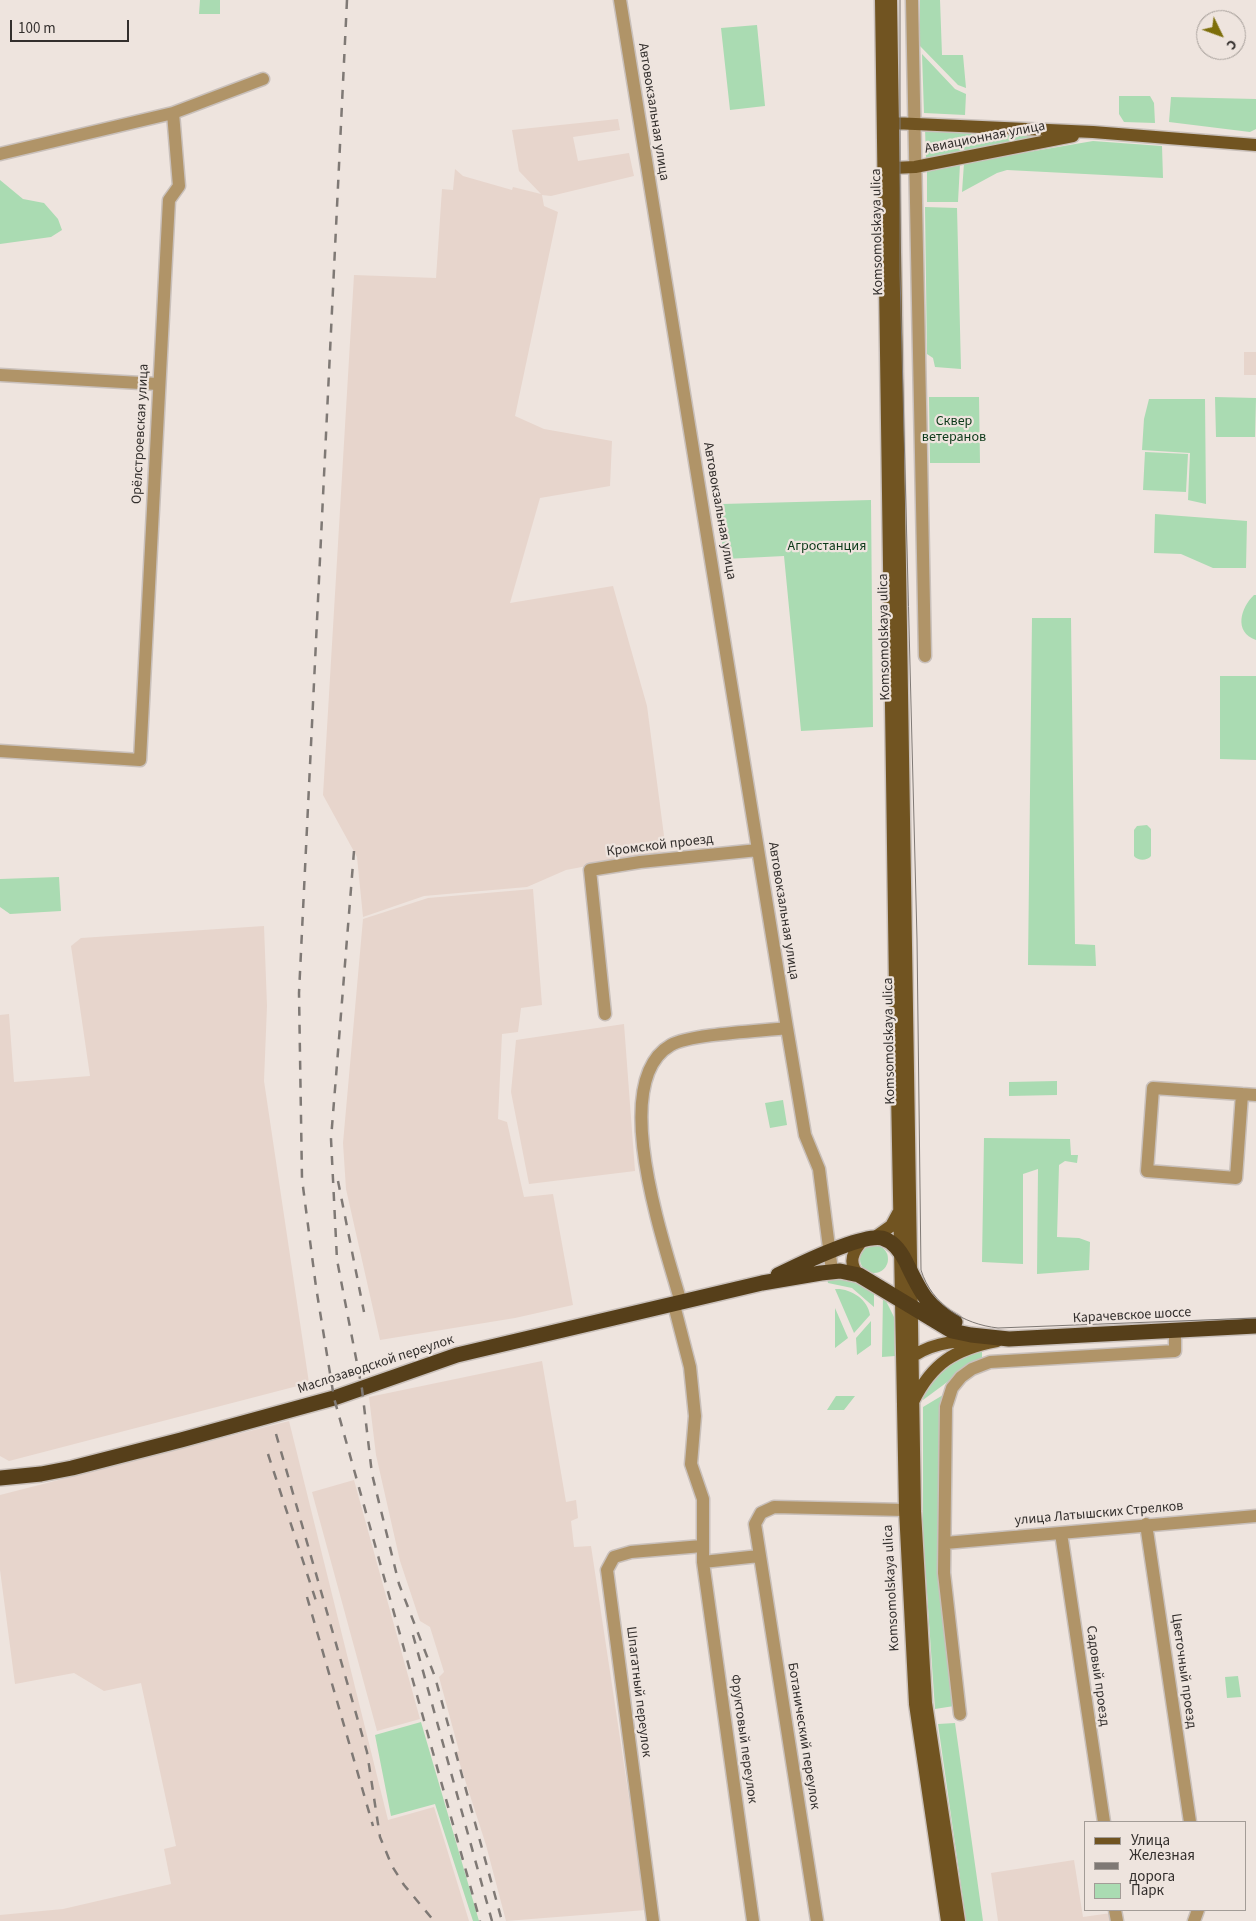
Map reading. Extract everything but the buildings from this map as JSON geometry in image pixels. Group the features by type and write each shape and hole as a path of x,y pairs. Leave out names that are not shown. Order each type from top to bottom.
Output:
{"highway":[{"path":"869,1239 887,1240 899,1251"},
{"name":"Маслозаводской переулок","path":"762,1282 831,1252 869,1239"},
{"name":"Komsomolskaya ulica","path":"899,1251 905,1276"},
{"name":"Маслозаводской переулок","path":"0,1478 41,1474 90,1464 334,1398 457,1355 678,1304 762,1282 832,1271 866,1278"},
{"path":"905,1276 925,1299 945,1317 969,1328 1009,1339"},
{"path":"866,1278 905,1304 952,1331 1009,1339"},
{"name":"Карачевское шоссе","path":"1009,1339 1256,1326"}],"main road":[{"name":"Komsomolskaya ulica","path":"881,0 888,165 905,1276 901,1367 905,1510 914,1704 947,1921"},
{"name":"Komsomolskaya ulica","path":"891,0 893,123 888,165 899,1251"},
{"name":"Авиационная улица","path":"893,123 1093,132 1256,145"},
{"name":"Авиационная улица","path":"888,165 915,167 1093,132"},
{"path":"898,1210 891,1226 856,1247 852,1260 854,1270 866,1278 889,1283 905,1276"},
{"name":"Komsomolskaya ulica","path":"905,1304 911,1357 915,1511 926,1703 959,1921"},
{"path":"901,1367 911,1357 944,1343 1009,1339"},
{"path":"912,1404 927,1376 940,1363 972,1346 1009,1339"}],"street":[{"name":"Автовокзальная улица","path":"620,0 787,1028 805,1135 819,1169 832,1271"},
{"path":"912,0 925,656"},
{"path":"0,154 173,113 263,79"},
{"name":"Орёлстроевская улица","path":"0,751 140,760 169,200 179,186 173,113"},
{"path":"0,375 59,376 158,384"},
{"name":"Кромской проезд","path":"605,1014 590,870 640,862 758,850"},
{"path":"678,1304 643,1148 640,1106 646,1077 654,1060 662,1052 681,1041 787,1028"},
{"path":"1242,1094 1236,1178 1147,1172 1153,1088 1242,1094 1256,1095"},
{"name":"Фруктовый переулок","path":"678,1304 690,1367 695,1416 691,1464 703,1499 702,1562 753,1921"},
{"path":"960,1714 944,1573 946,1407 952,1388 961,1377 972,1369 990,1362 1175,1351 1175,1330"},
{"name":"Ботанический переулок","path":"817,1921 755,1524 757,1518 767,1509 806,1507 905,1510"},
{"name":"улица Латышских Стрелков","path":"945,1543 1146,1524 1256,1516"},
{"name":"Цветочный проезд","path":"1146,1524 1190,1821"},
{"name":"Садовый проезд","path":"1061,1533 1104,1821"},
{"name":"Шпагатный переулок","path":"653,1921 607,1570 614,1557 631,1552 702,1546"},
{"path":"702,1562 759,1556"}],"shaded area":[{"path":"618,119 620,130 573,137 578,161 629,153 634,176 551,196 542,195 544,206 558,212 515,416 544,429 612,441 610,486 540,498 510,603 613,586 647,706 666,851 566,870 527,887 424,896 363,917 357,857 323,795 354,275 436,278 442,189 453,190 455,169 463,176 512,190 513,187 541,194 519,171 512,130"},
{"path":"1244,352 1256,352 1256,375 1244,375"},
{"path":"533,889 542,1005 521,1008 518,1032 502,1034 498,1119 507,1122 524,1197 553,1194 573,1305 515,1318 380,1340 346,1189 343,1143 363,919 428,898"},
{"path":"264,926 267,1006 264,1081 309,1383 9,1461 0,1456 0,1015 9,1014 14,1082 90,1076 71,946 81,938"},
{"path":"624,1024 635,1171 529,1184 511,1092 516,1040"},
{"path":"542,1361 566,1502 576,1500 578,1518 571,1521 574,1547 591,1546 646,1910 506,1921 486,1845 456,1752 459,1751 439,1677 444,1672 430,1627 420,1621 400,1561 376,1455 369,1397"},
{"path":"289,1421 388,1820 434,1807 469,1921 0,1921 0,1915 63,1909 171,1884 164,1849 176,1846 141,1683 104,1691 74,1673 15,1684 0,1570 0,1495"},
{"path":"354,1480 420,1719 377,1731 312,1492"},
{"path":"1074,1860 1083,1917 1111,1913 1112,1921 998,1921 991,1873"}],"green space":[{"path":"200,0 220,0 220,14 199,14"},
{"path":"920,0 940,0 942,55 963,55 966,88 958,85 920,46"},
{"path":"757,25 765,106 730,110 721,28"},
{"path":"922,54 955,89 966,94 965,115 924,113"},
{"path":"1119,96 1150,96 1154,103 1155,123 1124,122 1119,114"},
{"path":"1171,97 1256,99 1256,129 1250,132 1169,122"},
{"path":"925,128 1051,136 926,159"},
{"path":"1093,141 1162,146 1163,178 1007,170 997,173 962,192 964,163"},
{"path":"960,164 958,202 927,202 927,172"},
{"path":"0,180 23,199 44,203 58,219 62,230 51,237 0,244"},
{"path":"925,207 957,208 961,369 935,367 933,358 927,354"},
{"name":"Сквер ветеранов","path":"929,397 979,397 980,463 930,463"},
{"path":"1215,397 1256,398 1255,437 1216,437"},
{"path":"1149,399 1205,399 1206,504 1188,500 1190,453 1142,450 1144,419"},
{"path":"1145,452 1188,454 1186,492 1143,490"},
{"name":"Агростанция","path":"871,500 873,727 801,731 784,556 725,559 717,514 722,504"},
{"path":"1155,514 1247,521 1246,568 1213,568 1181,554 1154,553"},
{"path":"1254,595 1256,595 1256,640 1244,631 1242,625 1243,612"},
{"path":"1032,618 1071,618 1075,944 1095,945 1096,966 1028,965"},
{"path":"1220,676 1256,676 1256,760 1220,759"},
{"path":"1147,825 1151,829 1151,856 1145,860 1140,860 1134,856 1134,830 1137,826"},
{"path":"59,877 61,911 10,914 0,907 0,879"},
{"path":"1057,1081 1057,1095 1009,1096 1009,1082"},
{"path":"783,1100 787,1125 770,1128 765,1103"},
{"path":"984,1138 1070,1139 1071,1155 1078,1155 1077,1163 1065,1161 1059,1165 1057,1237 1079,1238 1090,1242 1089,1270 1037,1274 1038,1169 1023,1174 1023,1264 982,1262"},
{"path":"874,1245 884,1249 888,1259 884,1269 874,1273 864,1269 860,1259 864,1249"},
{"path":"827,1278 854,1279 874,1292 874,1307 852,1288 828,1283"},
{"path":"835,1289 847,1290 862,1299 869,1309 870,1315 854,1333"},
{"path":"883,1295 894,1317 895,1356 882,1357"},
{"path":"835,1308 848,1338 835,1348"},
{"path":"871,1321 871,1345 857,1355 856,1338"},
{"path":"982,1350 982,1360 923,1400 925,1391 936,1374 963,1356"},
{"path":"943,1395 943,1532 937,1533 954,1706 935,1709 923,1535 923,1407"},
{"path":"836,1396 855,1396 844,1410 827,1410"},
{"path":"1238,1676 1241,1697 1227,1698 1225,1677"},
{"path":"421,1722 479,1921 473,1921 435,1804 391,1816 375,1735"},
{"path":"955,1723 983,1921 966,1921 938,1724"}],"tram line":[{"path":"900,0 900,274 917,939 921,1270 933,1293 950,1311 973,1322 998,1328 1256,1318"}],"railway":[{"path":"347,0 299,993 302,1179 316,1287 334,1398 480,1921"},
{"path":"354,851 331,1139 337,1260 362,1389 372,1474 399,1584 435,1677 502,1921"},
{"path":"338,1181 364,1312"},
{"path":"276,1434 367,1752 380,1837 392,1866 404,1885 434,1921"},
{"path":"268,1454 318,1607"},
{"path":"307,1597 373,1826"},
{"path":"413,1635 492,1921"}]}
